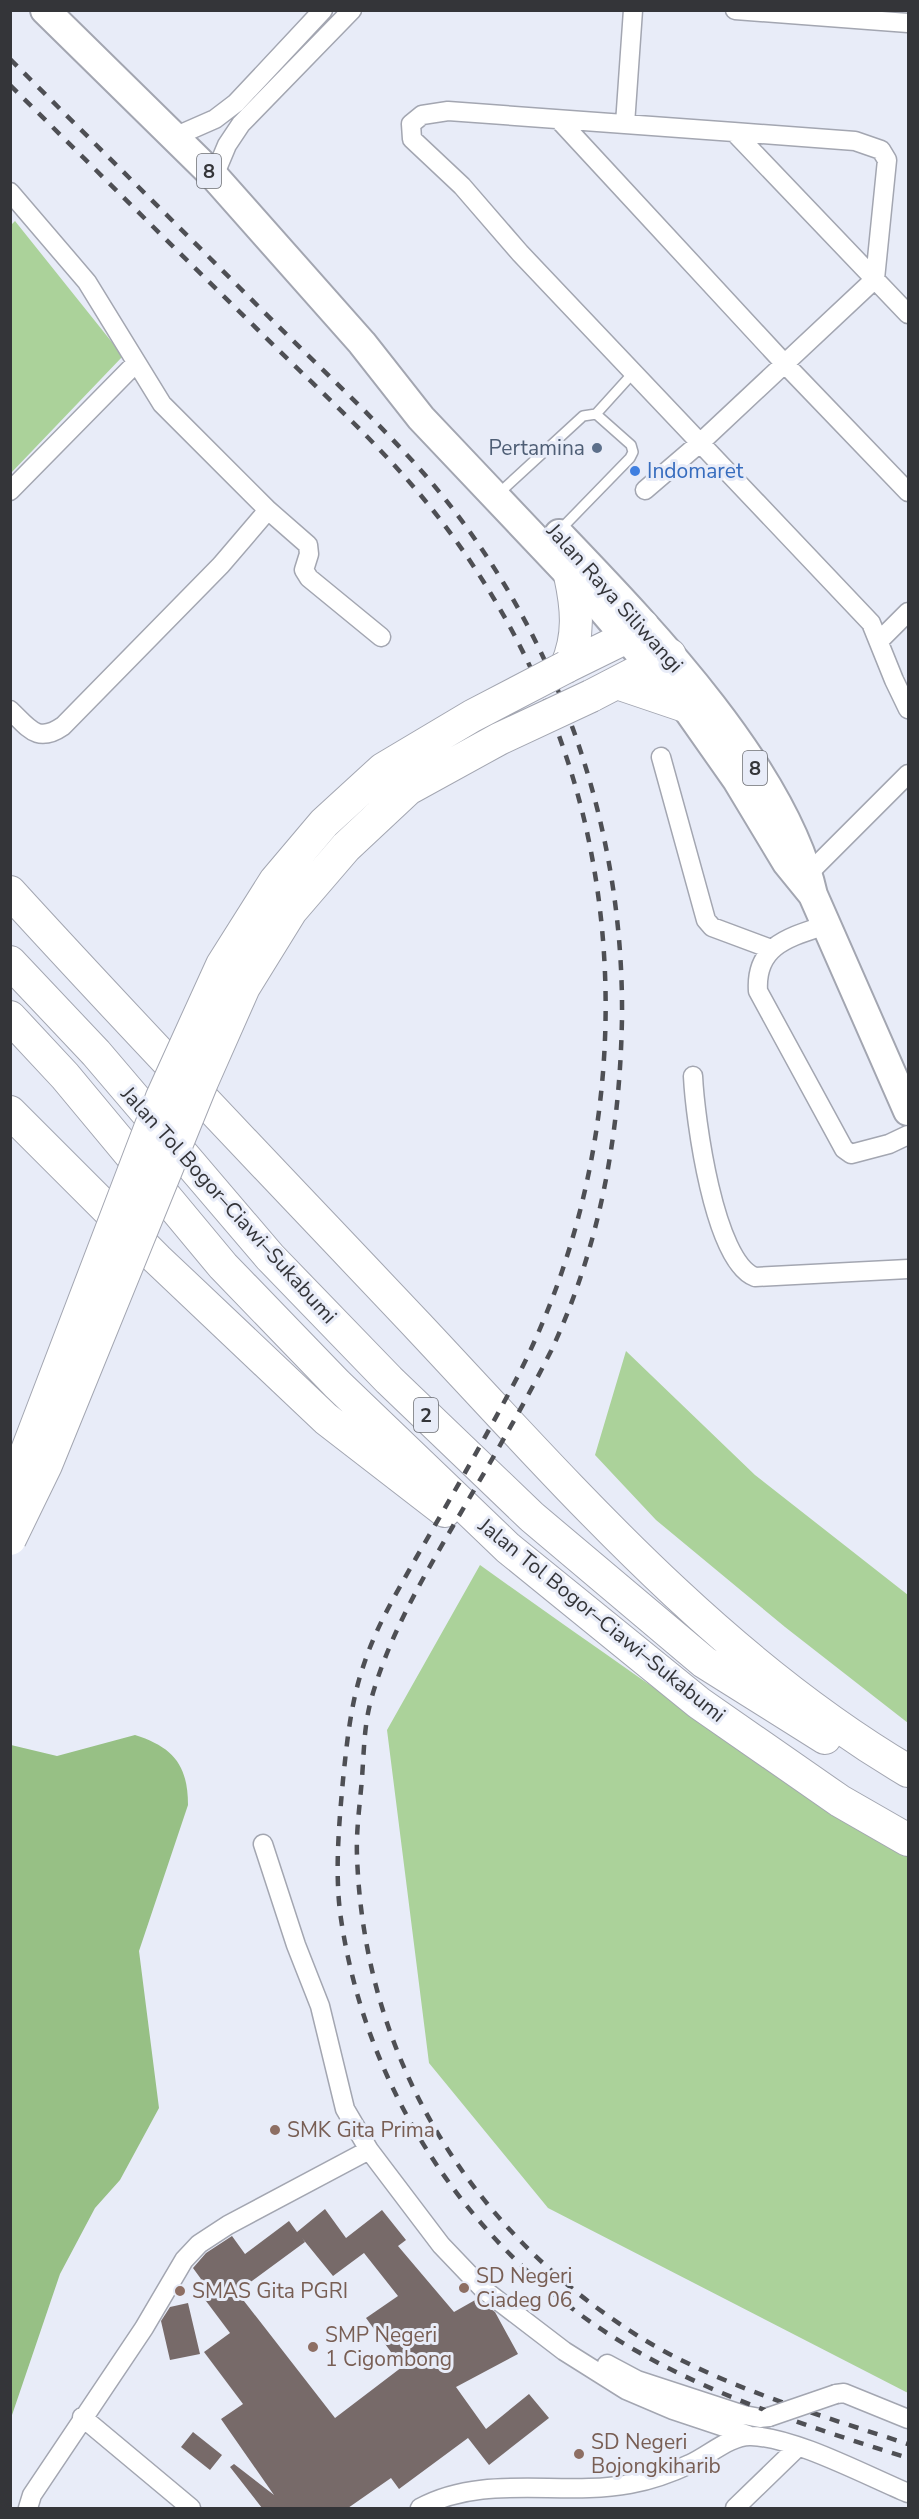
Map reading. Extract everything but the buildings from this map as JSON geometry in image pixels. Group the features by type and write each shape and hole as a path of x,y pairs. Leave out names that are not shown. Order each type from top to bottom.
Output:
{"highway":[{"name":"Jalan Raya Siliwangi","path":"45,10 214,176 362,343 421,418 503,490 661,661 723,722 760,776 791,832 807,883 909,1111"},
{"name":"Jalan Raya Siliwangi","path":"551,540 570,575 635,632"},
{"path":"566,667 575,643 577,625 570,575"},
{"path":"10,1486 30,1442 162,1097 222,965 275,880 324,823 382,769 472,716 635,632"},
{"name":"Jalan Raya Siliwangi","path":"661,661 686,706 807,883"},
{"path":"10,1539 46,1465 202,1082 244,987 291,911 346,847 408,789 499,739 661,661"},
{"path":"604,690 686,706"},
{"path":"10,892 155,1052 587,1507 735,1648 864,1743 909,1771"},
{"name":"Jalan Tol Bogor–Ciawi–Sukabumi","path":"10,962 96,1053 270,1257 389,1380 532,1517 705,1662 909,1793"},
{"name":"Jalan Tol Bogor–Ciawi–Sukabumi","path":"10,1017 65,1076 223,1266 337,1384 508,1548 699,1703 840,1801 909,1840"},
{"path":"10,1112 157,1259 326,1419 458,1520 508,1548"}],"street":[{"path":"174,137 215,120 236,104 323,10"},
{"path":"214,176 227,145 241,124 352,10"},
{"path":"625,124 633,10"},
{"path":"735,10 909,23"},
{"path":"309,26 323,41"},
{"path":"645,490 700,442 875,279 881,238 885,154 866,143 625,124 434,111 414,120 410,131 412,139 462,186 520,253 634,372 700,442 851,601 871,623 880,640 894,680 909,708"},
{"path":"560,121 784,363 909,492"},
{"path":"734,132 909,314"},
{"path":"10,192 87,282 152,390 172,415 268,510 308,545 309,554 304,570 309,578 381,637"},
{"path":"10,491 136,363"},
{"path":"10,710 31,730 43,735 63,726 221,565 268,510"},
{"path":"880,640 909,612"},
{"path":"661,757 706,920 712,927 771,949"},
{"path":"807,883 909,774"},
{"path":"826,925 795,935 771,949 757,973 758,990 839,1143 850,1154 909,1135"},
{"path":"693,1076 705,1165 720,1228 732,1255 745,1271 755,1277 909,1269"},
{"path":"263,1844 296,1945 320,2006 345,2109 369,2150 458,2265 483,2289 564,2351 626,2390 674,2410 748,2435 798,2447 909,2493"},
{"path":"28,2508 32,2495 82,2417 144,2328 184,2260 199,2244 228,2225 369,2150"},
{"path":"533,2327 582,2348 619,2372 637,2380 744,2415 769,2417 844,2393 909,2419"},
{"path":"82,2417 191,2508"},
{"path":"420,2508 452,2495 480,2490 578,2488 644,2481 682,2468 748,2435"},
{"path":"735,2508 798,2447"}],"lane":[{"path":"503,490 583,416 596,414 634,372"},
{"path":"551,540 630,458 633,452 631,445 596,414"}],"green space":[{"path":"15,221 123,356 11,473 10,226"},
{"path":"626,1351 755,1475 908,1595 908,1723 785,1627 656,1520 595,1455"},
{"path":"480,1565 691,1713 908,1854 908,2393 548,2208 429,2063 387,1730"},
{"path":"135,1735 159,1745 176,1760 185,1779 188,1805 139,1951 159,2108 120,2180 95,2208 60,2274 11,2418 11,1745 57,1756"}],"railway":[{"path":"10,59 387,434 426,476 472,534 511,596 545,661 573,729 595,799 610,871 619,944 622,1018 612,1146 594,1230 568,1312 551,1351 406,1610 386,1654 367,1719 357,1846 364,1931 380,2002 405,2070 438,2134 479,2193 527,2247 582,2296 643,2339 705,2371 772,2399 908,2444"},
{"path":"10,85 358,427 418,492 448,529 475,569 523,652 561,741 587,832 599,903 605,975 605,1047 598,1119 585,1189 566,1259 541,1326 499,1412 381,1623 364,1664 353,1707 340,1813 339,1896 351,1972 369,2030 392,2087 421,2140 455,2191 494,2237 537,2280 585,2318 660,2364 782,2417 908,2458"}],"place":[{"name":"Pertamina","path":"597,448"},
{"name":"Indomaret","path":"635,471"},
{"name":"SMK Gita Prima","path":"275,2130"},
{"name":"SD Negeri Ciadeg 06","path":"464,2288"},
{"name":"SMAS Gita PGRI","path":"180,2291"},
{"name":"SMP Negeri 1 Cigombong","path":"313,2347"},
{"name":"SD Negeri Bojongkiharib","path":"579,2454"}]}
